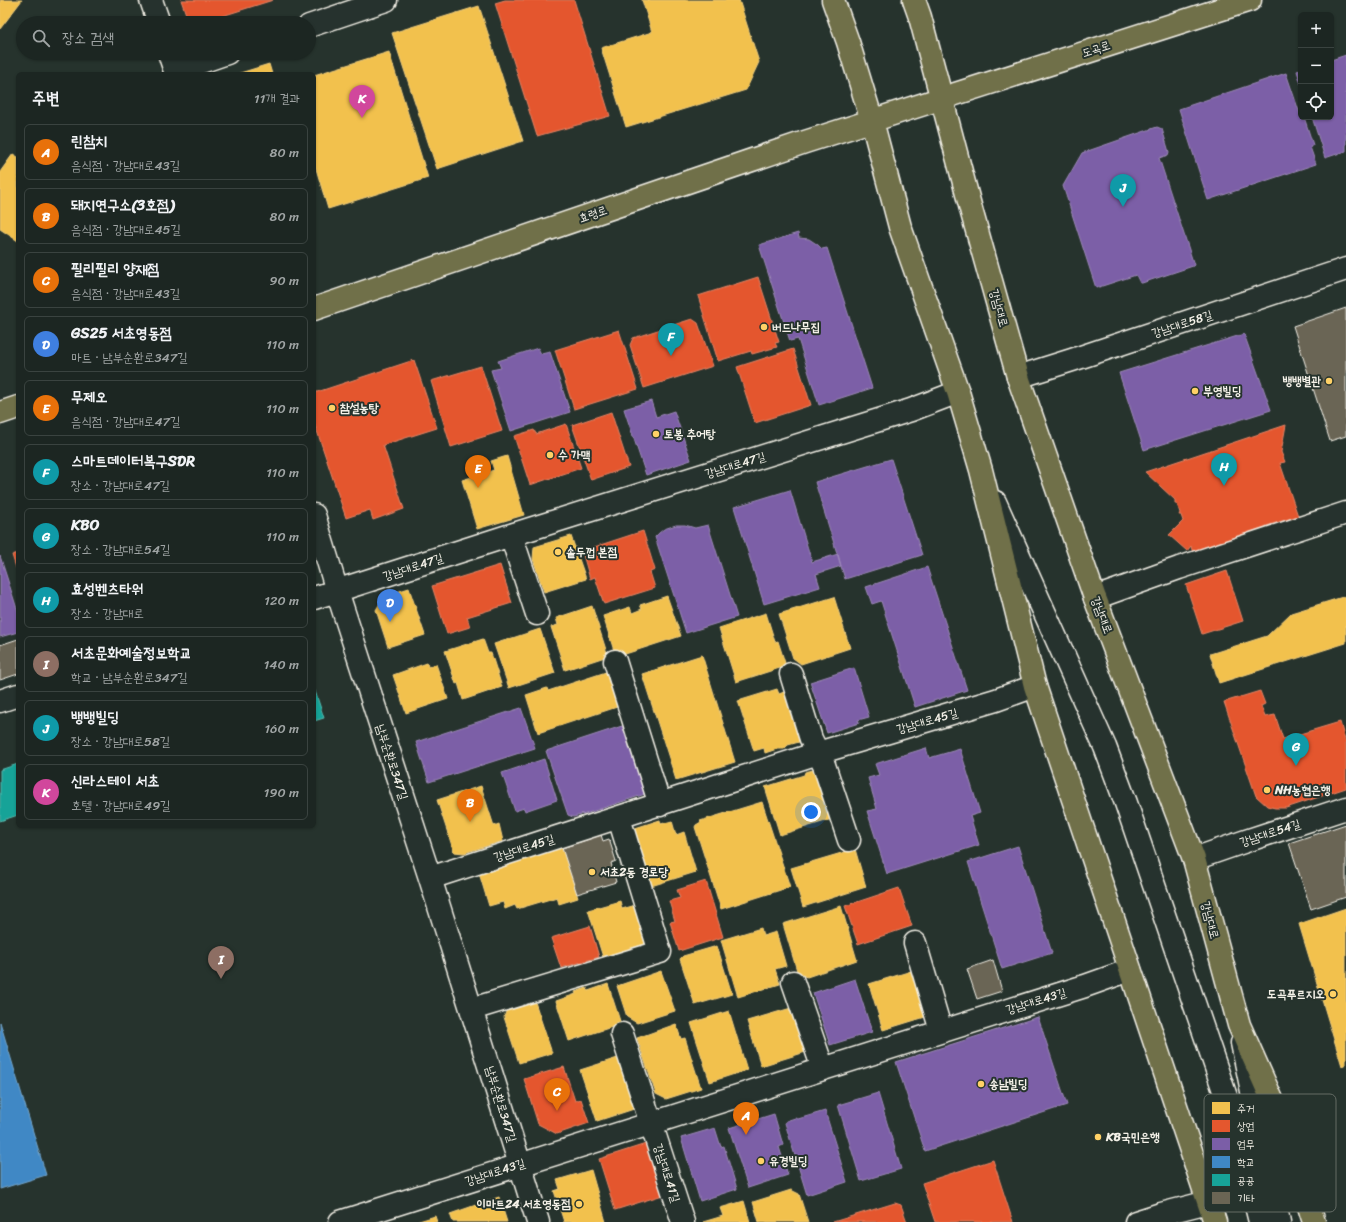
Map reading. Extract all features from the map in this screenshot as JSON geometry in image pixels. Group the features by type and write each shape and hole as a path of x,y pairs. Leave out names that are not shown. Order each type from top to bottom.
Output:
{"main road":[{"path":"833,0 848,42 872,121 900,227 958,392 981,470 1034,686 1204,1188"},
{"name":"강남대로","path":"914,0 920,17 1018,376 1095,598 1194,859 1238,1025 1269,1094"},
{"name":"도곡로","path":"872,121 1250,0"},
{"name":"효령로","path":"316,308 805,142 872,121"},
{"path":"0,413 16,408"},
{"name":"강남대로","path":"1311,1212 1314,1222"}],"street":[{"path":"151,0 157,16"},
{"path":"316,24 386,0"},
{"path":"173,66 198,60"},
{"name":"강남대로58길","path":"1018,376 1072,360 1346,269"},
{"name":"강남대로47길","path":"316,597 911,410 958,392"},
{"path":"981,470 1105,747 1126,802 1225,1094"},
{"path":"1095,598 1178,568 1346,513"},
{"name":"남부순환로347길","path":"316,521 336,591 472,1009 538,1222"},
{"path":"511,535 537,614"},
{"path":"615,661 660,805"},
{"path":"791,674 812,739 824,765 849,840"},
{"name":"강남대로45길","path":"430,878 818,753 996,700 1034,686"},
{"path":"0,701 16,696"},
{"name":"강남대로54길","path":"1194,859 1346,808"},
{"path":"472,1009 660,952 619,818"},
{"path":"915,943 941,1031"},
{"name":"강남대로43길","path":"340,1222 1085,986 1130,970"},
{"path":"793,982 823,1069"},
{"path":"1238,1025 1252,1094"},
{"path":"622,1034 652,1124"},
{"name":"강남대로41길","path":"652,1124 683,1222"},
{"path":"1136,1222 1161,1214 1212,1212"},
{"path":"1258,1212 1260,1222"},
{"path":"1276,1212 1278,1222"}],"building: 주거":[{"path":"0,0 22,0 0,29"},
{"path":"642,0 739,0 759,62 746,90 626,127 601,48 652,32"},
{"path":"479,6 523,141 437,169 392,33"},
{"path":"389,52 428,178 328,209 316,169 316,74"},
{"path":"269,64 271,72 243,72"},
{"path":"13,154 16,156 16,240 0,229 0,172"},
{"path":"507,456 524,515 477,529 462,480 494,470 491,461"},
{"path":"571,536 586,579 544,592 533,559 534,547"},
{"path":"409,588 425,635 388,647 376,610 384,596"},
{"path":"667,596 681,636 616,657 603,616 630,607 632,613 642,609 640,605"},
{"path":"1346,596 1346,643 1219,683 1210,654 1267,636 1291,613"},
{"path":"834,597 850,648 801,664 793,658 779,614"},
{"path":"592,606 608,656 565,670 551,627 558,625 556,618"},
{"path":"766,613 775,642 778,641 786,666 736,682 719,628"},
{"path":"540,629 555,673 509,688 494,644"},
{"path":"483,639 488,653 491,653 502,687 463,700 445,651"},
{"path":"702,655 735,762 676,780 642,674"},
{"path":"427,663 428,667 436,664 448,699 406,713 393,675"},
{"path":"606,672 617,707 538,733 526,695 547,688 548,691"},
{"path":"777,689 779,694 784,692 799,742 788,745 784,749 777,749 765,753 764,748 754,751 738,701"},
{"path":"815,771 832,819 780,835 765,787 804,775 805,772"},
{"path":"481,786 494,826 499,824 503,841 464,853 454,852 437,800"},
{"path":"762,802 790,887 721,909 695,827 701,822 700,821"},
{"path":"660,820 661,824 672,821 676,835 684,832 696,872 651,886 632,829"},
{"path":"562,848 578,898 559,904 557,897 517,909 515,905 505,909 503,902 489,906 479,873"},
{"path":"855,849 866,887 803,907 791,868"},
{"path":"620,901 622,909 636,905 648,943 603,957 588,910"},
{"path":"841,906 857,960 807,977 798,974 783,924"},
{"name":"도곡푸르지오","path":"1346,908 1346,1064 1342,1066 1299,924"},
{"path":"761,928 763,936 776,932 786,966 775,969 780,984 738,997 721,940"},
{"path":"717,946 732,994 695,1005 680,959 683,956"},
{"path":"921,968 935,1014 883,1030 869,984"},
{"path":"661,971 675,1011 637,1023 627,1017 617,986"},
{"path":"608,984 621,1024 569,1041 556,1001 576,994 575,992 587,988 588,991"},
{"path":"534,999 552,1053 519,1063 504,1017 508,1007"},
{"path":"798,1006 812,1050 761,1066 747,1021"},
{"path":"729,1011 747,1070 710,1082 691,1023"},
{"path":"676,1024 681,1039 685,1038 701,1088 666,1099 656,1094 637,1038"},
{"path":"624,1056 638,1098 634,1109 597,1121 580,1070"},
{"path":"591,1170 606,1222 564,1222 554,1191 560,1189 557,1180"},
{"path":"791,1190 799,1194 808,1222 759,1222 753,1202"},
{"path":"499,1197 507,1222 453,1222 450,1214"},
{"path":"744,1201 750,1222 703,1222 723,1216 720,1208"},
{"path":"435,1216 437,1222 416,1222"}],"building: 상업":[{"path":"181,0 273,0 222,16 187,16"},
{"path":"505,0 574,0 610,116 537,136 495,3"},
{"path":"758,277 779,342 775,343 777,347 752,354 751,351 718,361 698,296"},
{"path":"692,319 698,323 713,366 644,388 630,345 633,338"},
{"path":"619,330 638,389 574,409 555,350"},
{"path":"793,349 811,405 755,423 737,367"},
{"path":"414,360 437,428 383,445 404,509 373,520 370,510 346,518 316,428 316,392"},
{"path":"481,366 502,431 451,447 431,381"},
{"path":"611,412 629,467 591,480 572,425"},
{"path":"566,424 581,468 530,485 514,436 534,430 536,434"},
{"path":"1286,425 1281,452 1285,462 1280,463 1298,516 1266,526 1268,529 1193,554 1191,546 1187,551 1169,535 1183,521 1181,515 1179,515 1180,513 1177,504 1175,504 1175,500 1145,472"},
{"path":"643,531 655,570 650,572 655,588 604,604 595,577 590,579 582,551"},
{"path":"16,554 16,568 12,555"},
{"path":"500,565 512,603 467,617 470,627 447,634 432,586"},
{"path":"1227,571 1243,621 1202,634 1186,585"},
{"path":"1260,691 1265,704 1261,706 1265,717 1275,715 1283,739 1340,722 1346,744 1346,788 1286,808 1267,806 1256,796 1224,702"},
{"path":"706,881 723,937 679,951 670,922 675,921 669,901 680,898 677,890"},
{"path":"899,888 912,926 858,944 845,906"},
{"path":"590,926 599,957 561,968 551,938"},
{"path":"564,1067 575,1101 581,1099 589,1123 557,1134 538,1124 524,1079"},
{"path":"649,1143 666,1194 615,1210 599,1159"},
{"path":"993,1160 1013,1222 935,1222 922,1183"},
{"path":"895,1203 901,1205 907,1222 833,1222"}],"building: 업무":[{"path":"1346,55 1346,151 1325,158 1313,120 1334,120 1334,59"},
{"path":"1286,73 1298,108 1298,120 1305,120 1313,145 1310,147 1316,164 1208,200 1179,109"},
{"path":"1157,127 1162,129 1169,152 1168,155 1159,158 1194,265 1142,283 1140,283 1136,275 1096,288 1063,186 1082,153"},
{"path":"798,233 799,238 809,239 822,249 827,248 872,388 819,405 798,339 790,341 759,245"},
{"name":"부영빌딩","path":"1244,334 1271,410 1144,450 1119,373"},
{"path":"538,348 541,354 550,352 570,412 511,431 491,370 501,368 498,361"},
{"path":"651,401 656,417 674,411 691,460 646,475 624,409"},
{"path":"891,459 922,555 845,579 815,482"},
{"path":"790,490 812,562 838,554 841,566 816,574 820,587 764,604 734,507"},
{"path":"676,525 685,525 695,528 708,525 737,617 686,633 655,537 664,529"},
{"path":"0,556 16,606 16,633 0,637"},
{"path":"927,567 967,690 915,707 881,601 872,604 866,587"},
{"path":"854,668 869,717 858,720 859,723 827,733 810,682"},
{"path":"521,708 535,748 429,782 416,742"},
{"path":"622,726 645,794 582,815 582,813 581,815 573,817 568,815 546,751"},
{"path":"926,748 929,758 960,749 980,813 970,816 979,845 887,874 867,811 877,809 868,778 879,775 875,764"},
{"path":"544,759 557,800 525,811 524,808 515,811 502,773"},
{"path":"1018,846 1052,953 1002,969 968,862"},
{"path":"855,979 872,1032 830,1045 813,993"},
{"name":"송남빌딩","path":"1038,1017 1067,1105 925,1151 896,1062"},
{"path":"878,1093 901,1169 861,1181 838,1105"},
{"path":"825,1111 847,1182 807,1195 785,1123 786,1121 795,1118 798,1119"},
{"name":"유경빌딩","path":"774,1114 783,1145 779,1147 788,1175 748,1188 729,1128"},
{"path":"715,1128 721,1147 724,1146 737,1189 700,1201 681,1138"}],"building: 학교":[{"path":"0,1022 46,1175 0,1189"}],"building: 공공":[{"path":"316,694 324,718 316,720"},
{"path":"16,765 16,816 0,821 0,770"}],"building: 기타":[{"name":"뱅뱅별관","path":"1346,308 1346,436 1330,441 1293,326"},
{"path":"16,640 16,675 0,680 0,645"},
{"path":"1346,824 1346,897 1311,909 1289,843"},
{"name":"서초2동 경로당","path":"601,835 603,841 609,839 616,861 611,863 616,882 577,894 562,848"},
{"path":"993,960 1002,991 977,999 967,969"}],"place":[{"name":"신라스테이 서초","path":"362,118"},
{"name":"뱅뱅빌딩","path":"1123,207"},
{"name":"버드나무집","path":"764,327"},
{"name":"스마트데이터복구SDR","path":"671,356"},
{"name":"뱅뱅별관","path":"1329,381"},
{"name":"부영빌딩","path":"1195,391"},
{"name":"참설농탕","path":"332,408"},
{"name":"토봉 추어탕","path":"656,434"},
{"name":"수 가맥","path":"550,455"},
{"name":"효성벤츠타워","path":"1224,486"},
{"name":"무제오","path":"478,488"},
{"name":"솥두껍 본점","path":"558,552"},
{"name":"GS25 서초영동점","path":"390,622"},
{"name":"KBO","path":"1296,766"},
{"name":"NH농협은행","path":"1267,790"},
{"name":"돼지연구소(3호점)","path":"470,822"},
{"name":"서초2동 경로당","path":"592,872"},
{"name":"서초문화예술정보학교","path":"221,979"},
{"name":"도곡푸르지오","path":"1333,994"},
{"name":"송남빌딩","path":"981,1084"},
{"name":"필리필리 양재점","path":"557,1111"},
{"name":"린참치","path":"746,1135"},
{"name":"KB국민은행","path":"1098,1137"},
{"name":"유경빌딩","path":"761,1161"},
{"name":"이마트24 서초영동점","path":"579,1204"}]}
